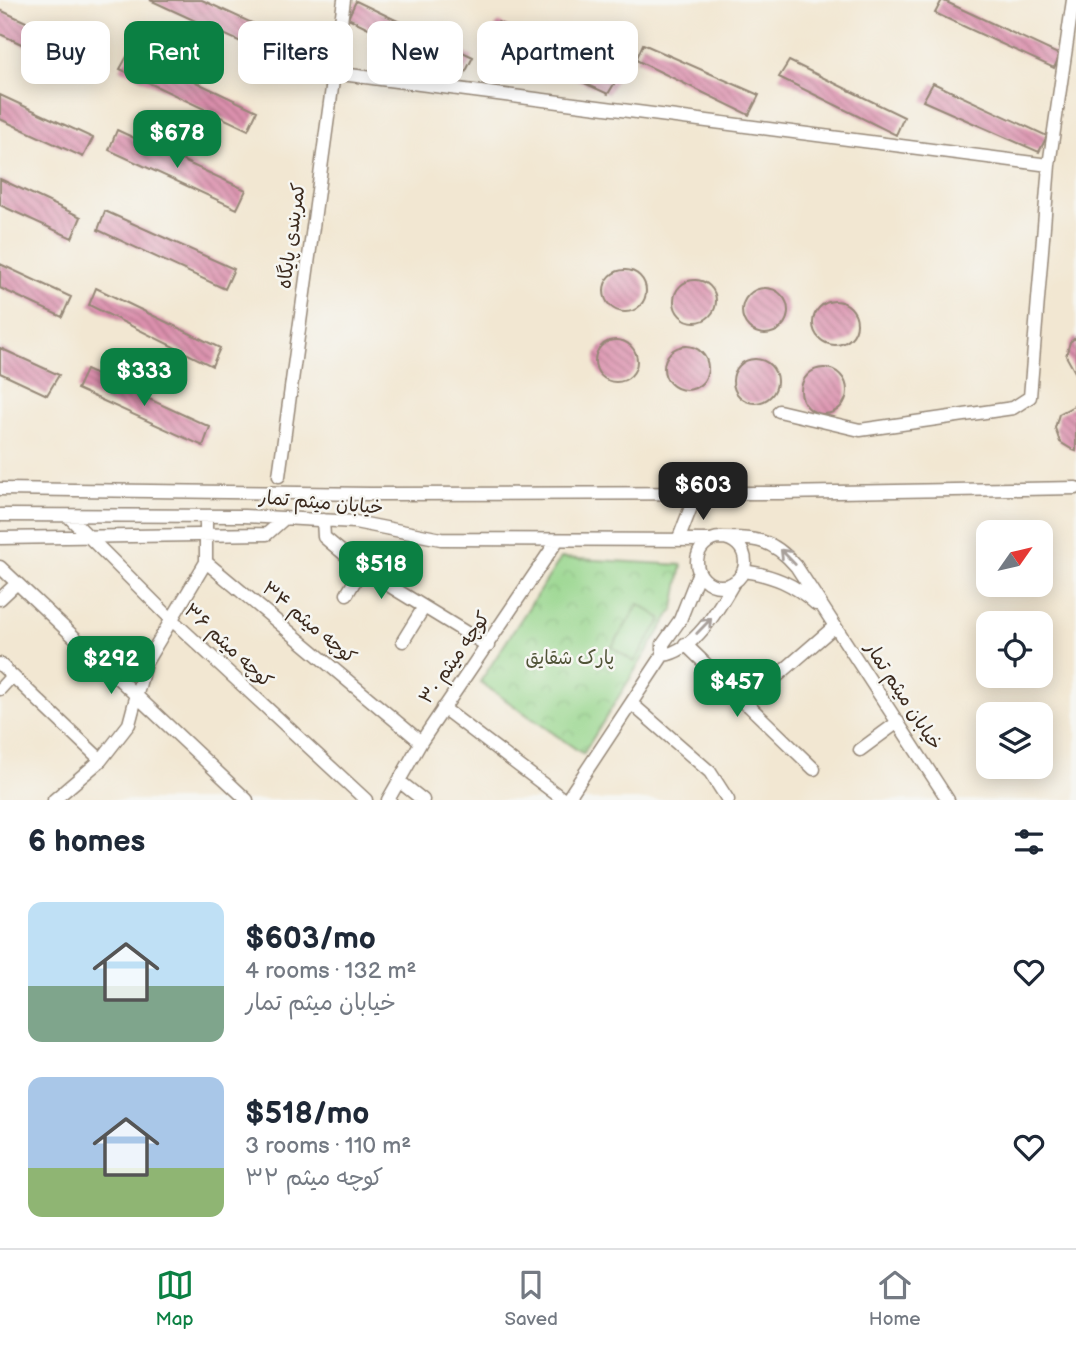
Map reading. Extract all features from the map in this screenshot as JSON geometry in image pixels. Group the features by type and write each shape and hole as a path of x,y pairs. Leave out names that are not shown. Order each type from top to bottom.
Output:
{"street":[{"name":"کمربندی پایگاه","path":"341,21 344,0"},
{"path":"779,411 860,430 1013,408 1030,397 1049,165 1073,0"},
{"path":"353,75 1049,165"},
{"name":"کمربندی پایگاه","path":"279,476 332,84"},
{"path":"0,489 370,494 696,494 1076,488"},
{"path":"696,494 679,538 712,585 722,586 734,582"},
{"name":"خیابان میثم تمار","path":"0,515 323,520 355,522 441,539 557,541 752,538 782,550 796,566 947,800"},
{"name":"کوچه میثم ۳۶","path":"68,516 170,618 366,800"},
{"path":"54,800 100,760 129,724 145,664 170,618 206,562 206,517"},
{"path":"0,538 267,534 285,518"},
{"path":"323,520 324,537 362,569 488,646"},
{"path":"443,708 566,800 663,655 663,644 680,620 703,546 715,539 729,539 743,552 743,571 717,611 685,644 672,654 663,655"},
{"name":"کوچه میثم ۳۰","path":"388,800 443,708 488,646 557,541"},
{"name":"کوچه میثم ۳۴","path":"206,562 421,742"},
{"path":"0,567 247,800"},
{"path":"347,594 362,569"},
{"name":"خیابان میثم تمار","path":"743,571 771,576 796,586 827,613"},
{"path":"0,599 17,583"},
{"path":"403,641 424,607"},
{"path":"746,704 835,626"},
{"path":"685,644 814,769"},
{"path":"0,664 100,760"},
{"path":"0,689 12,676"},
{"path":"632,704 710,772 729,800"},
{"path":"860,750 898,722"},
{"path":"399,781 423,800"}],"green space":[{"name":"پارک شقایق","path":"561,558 682,565 674,608 583,754 480,682"},
{"path":"639,604 662,619 634,662 612,647"}],"building":[{"path":"150,0 202,0 248,21 238,21 238,41 224,34 224,21 195,21"},
{"path":"942,0 1060,55 1054,68 935,13"},
{"path":"356,1 398,21 367,21 367,27 348,18"},
{"path":"0,10 24,21 21,21 21,44 0,34"},
{"path":"643,44 759,95 749,115 638,61"},
{"path":"463,52 473,57 463,75"},
{"path":"789,61 904,117 896,135 779,77"},
{"path":"933,83 1047,136 1039,152 923,101"},
{"path":"151,84 200,84 257,111 248,130"},
{"path":"586,84 614,84 608,94"},
{"path":"0,95 93,138 83,157 0,119"},
{"path":"117,130 246,190 237,209 109,150"},
{"path":"0,179 81,217 72,238 0,205"},
{"path":"105,211 234,269 225,289 98,230"},
{"path":"0,264 71,297 62,317 0,288"},
{"path":"625,270 640,276 646,291 640,306 625,312 610,306 604,291 610,276"},
{"path":"695,280 710,286 716,301 710,316 695,322 680,316 674,301 680,286"},
{"path":"96,288 220,348 212,366 89,305"},
{"path":"765,288 781,295 788,311 781,327 765,334 749,327 742,311 749,295"},
{"path":"835,301 844,302 851,307 856,314 856,332 851,339 844,344 835,345 826,344 819,339 814,332 813,323 814,314 819,307 826,302"},
{"path":"1076,337 1076,374 1066,356 1070,342"},
{"path":"616,340 631,346 637,361 631,376 616,382 601,376 595,361 601,346"},
{"path":"686,346 702,352 708,368 702,384 686,390 670,384 664,368 670,352"},
{"path":"0,348 59,375 47,395 0,373"},
{"path":"755,359 771,365 777,381 771,397 755,403 739,397 733,381 739,365"},
{"path":"824,368 840,375 847,391 840,407 824,414 808,407 801,391 808,375"},
{"path":"86,370 210,427 203,446 77,389"},
{"path":"1076,405 1076,451 1060,442 1055,428 1059,414"}]}
